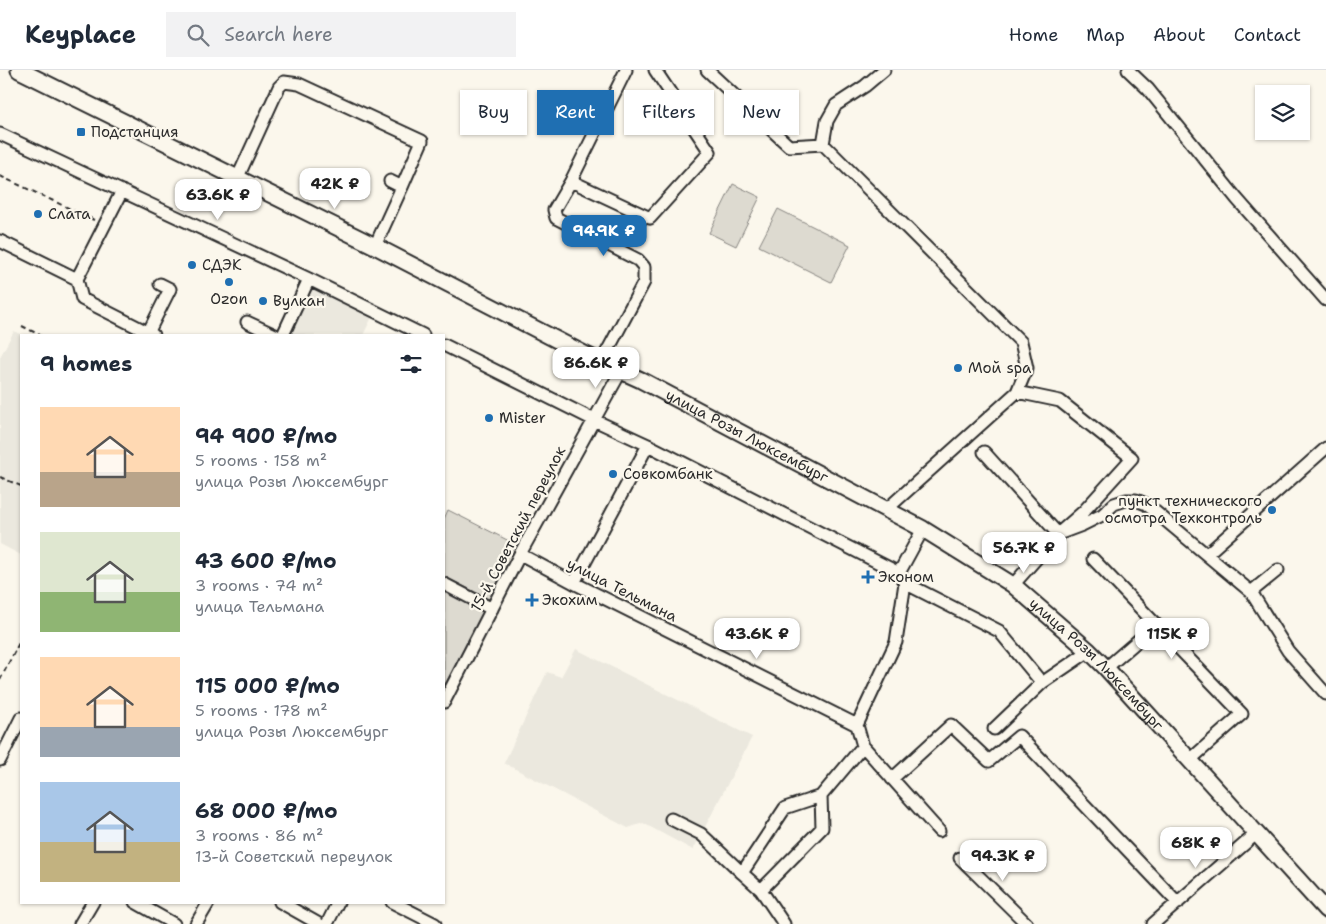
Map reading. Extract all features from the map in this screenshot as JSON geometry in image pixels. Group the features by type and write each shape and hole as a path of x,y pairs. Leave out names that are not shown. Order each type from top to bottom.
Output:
{"main road":[{"name":"улица Розы Люксембург","path":"19,70 37,74 237,179 621,371 923,528 1013,585 1106,668 1326,910"}],"street":[{"path":"602,362 644,282 644,267 638,260 556,218 554,210 571,181 626,70"},
{"path":"571,181 650,218 710,152 655,70"},
{"path":"707,70 789,146 823,144 1021,342 1027,368 1018,392 887,509"},
{"path":"823,144 827,121 836,105 865,86 884,70"},
{"path":"1128,70 1148,89 1237,199 1326,300"},
{"path":"237,179 279,87 284,82 299,84 422,141 374,246"},
{"path":"0,134 309,279 421,334"},
{"path":"390,181 402,187"},
{"path":"122,191 77,279 82,299 150,334 170,289 160,284"},
{"path":"0,240 77,279"},
{"path":"283,334 309,279"},
{"path":"247,322 273,334"},
{"path":"445,346 648,445 999,631 1042,683"},
{"name":"15-й Советский переулок","path":"445,700 520,554 621,371"},
{"path":"1013,585 1058,534 1083,512 1132,458 1060,401 1018,392"},
{"path":"574,583 648,445"},
{"path":"1207,554 1326,448"},
{"path":"984,452 1058,534"},
{"path":"1058,534 1089,522 1102,515 1114,504 1126,500 1136,500 1146,504 1251,592 1288,651 1326,694"},
{"path":"923,528 902,578 896,642 857,725 863,746 939,831"},
{"name":"улица Тельмана","path":"520,554 857,725"},
{"path":"1093,559 1242,714 1190,760"},
{"path":"1251,592 1278,570"},
{"path":"445,584 492,608"},
{"path":"1106,668 1156,625"},
{"path":"994,729 1042,683 1088,650"},
{"path":"0,760 20,720"},
{"path":"892,779 951,725 989,762 1019,736 1178,903"},
{"path":"742,873 785,808 821,796 863,746"},
{"path":"762,890 822,828 821,796"},
{"path":"671,819 701,834 762,890 784,924"},
{"path":"1153,924 1257,833"},
{"path":"960,858 1028,924"},
{"path":"80,924 92,904"},
{"path":"139,904 174,924"},
{"path":"196,924 208,904"},
{"path":"284,904 319,924"},
{"path":"327,924 337,904"},
{"path":"396,904 435,924"}],"path":[{"path":"0,176 105,225"},
{"path":"22,326 38,334"},
{"path":"0,476 20,486"},
{"path":"0,680 20,641"}],"shaded area":[{"path":"733,184 760,197 736,246 709,233"},
{"path":"778,209 850,245 831,282 759,246"},
{"path":"312,284 373,315 364,334 287,334"},
{"path":"14,331 20,334 20,554 0,544 0,357"},
{"path":"448,510 519,546 491,600 445,577 445,517"},
{"path":"445,590 484,611 445,684"},
{"path":"576,649 752,737 693,850 643,823 628,828 504,763 547,672 561,677"}],"place":[{"name":"Подстанция","path":"81,132"},
{"name":"Слата","path":"38,214"},
{"name":"СДЭК","path":"192,265"},
{"name":"Ozon","path":"229,282"},
{"name":"Вулкан","path":"263,301"},
{"name":"Мой spa","path":"958,368"},
{"name":"Mister","path":"489,418"},
{"name":"Совкомбанк","path":"613,474"},
{"name":"пункт технического осмотра Техконтроль","path":"1272,510"},
{"name":"Эконом","path":"868,577"},
{"name":"Экохим","path":"532,600"}]}
